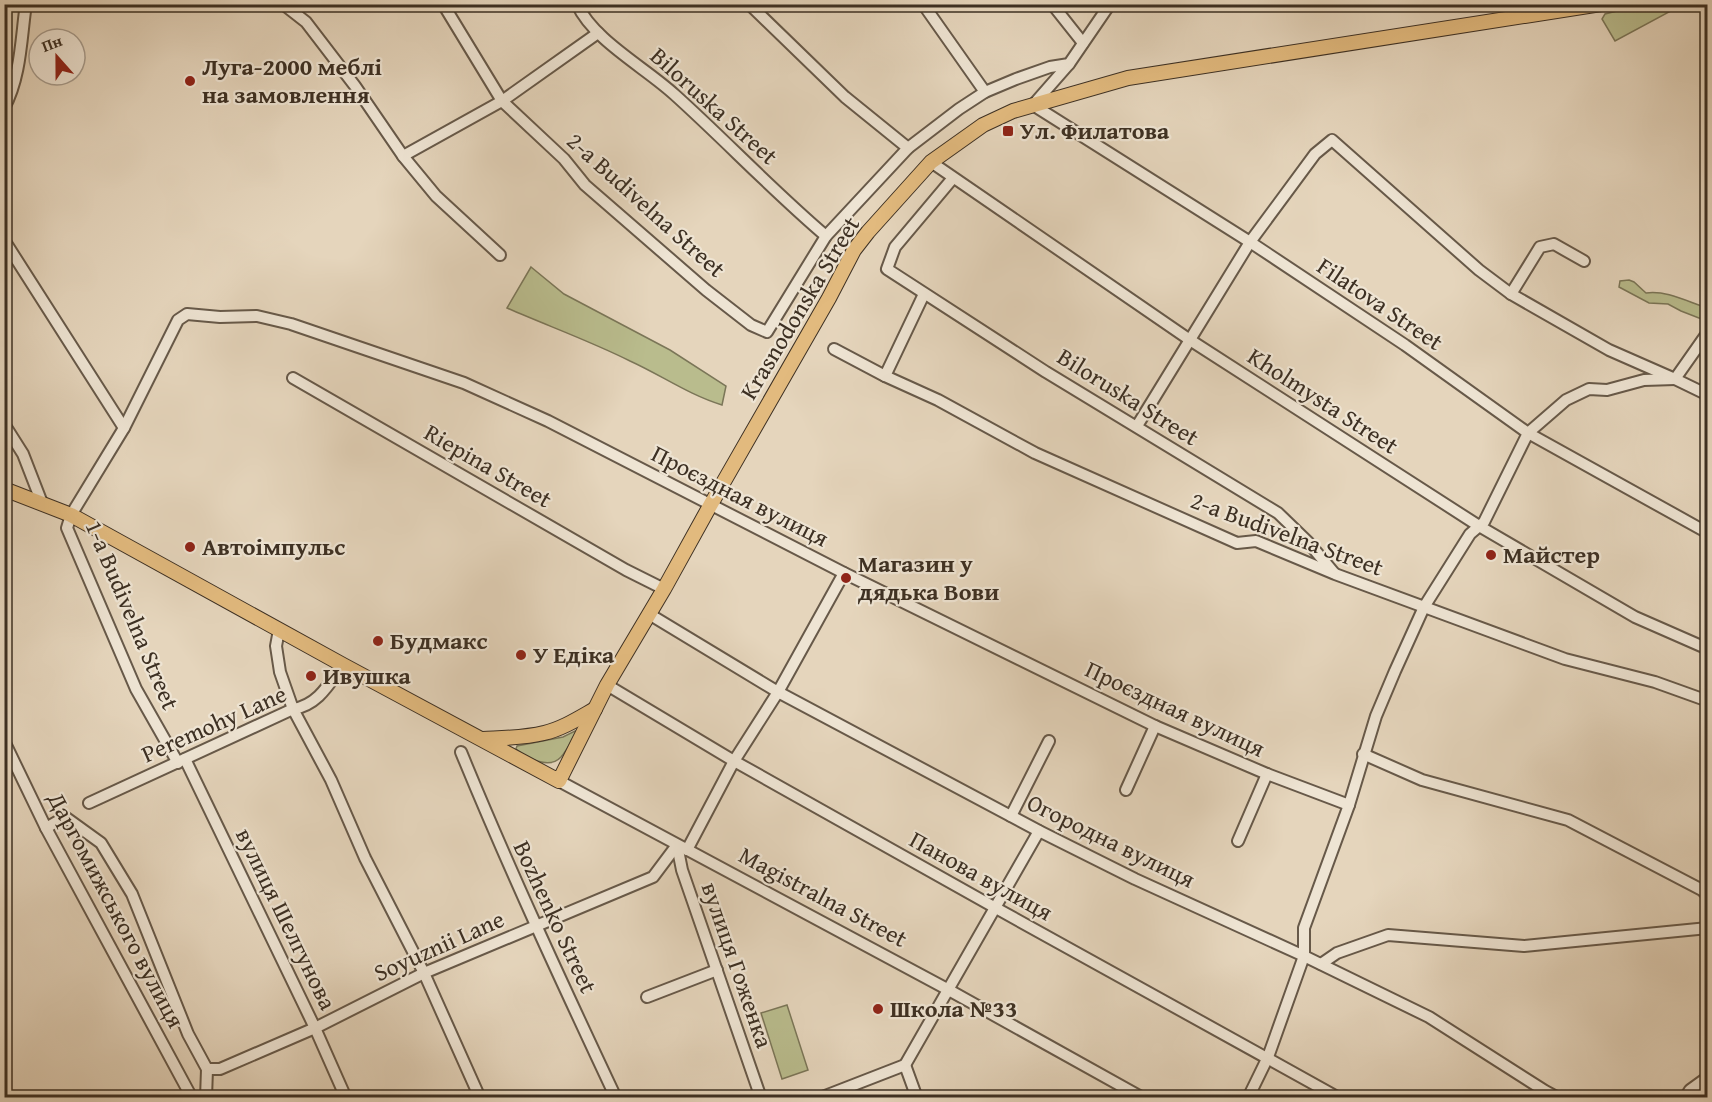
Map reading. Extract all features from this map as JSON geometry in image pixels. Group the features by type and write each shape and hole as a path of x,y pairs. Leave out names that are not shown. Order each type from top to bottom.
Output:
{"main road":[{"name":"Krasnodonska Street","path":"559,781 607,684 664,589 854,250 931,162 983,125 1013,111 1128,78 1601,4"},
{"path":"4,489 70,515 343,665"},
{"name":"Magistralna Street","path":"343,665 559,781"},
{"path":"481,739 517,738 545,733 595,709"}],"street":[{"path":"283,4 306,22 355,86 403,156 436,196 500,255"},
{"name":"2-a Budivelna Street","path":"443,4 502,101 564,159 585,185 706,290 751,325 767,332 826,236"},
{"name":"Biloruska Street","path":"577,4 598,33 673,93 790,206 826,236"},
{"path":"749,4 845,97 908,148"},
{"path":"923,4 985,92"},
{"path":"1052,4 1083,43"},
{"path":"1033,105 1069,64 1110,4"},
{"path":"4,108 10,97 10,77 26,6"},
{"path":"403,156 502,101 598,33"},
{"path":"826,236 908,148 959,109 985,92 1016,79 1069,64"},
{"name":"Filatova Street","path":"1033,105 1250,242 1405,345 1528,433 1707,533"},
{"path":"1137,426 1250,242 1316,154 1332,140 1479,270 1511,294 1609,350 1675,378 1707,395"},
{"name":"Kholmysta Street","path":"931,162 1190,340 1479,526 1635,617 1707,649"},
{"name":"Biloruska Street","path":"953,178 895,248 887,269 1046,372 1278,513 1308,542 1335,574"},
{"path":"4,240 124,428 70,515"},
{"path":"1511,294 1540,247 1554,244 1584,261"},
{"path":"885,376 924,294"},
{"name":"Проєздная вулиця","path":"124,428 178,320 187,314 220,317 257,316 291,324 464,383 548,421 844,573 1155,726 1267,774 1349,804"},
{"path":"1675,378 1707,332"},
{"name":"2-a Budivelna Street","path":"834,349 938,400 1035,453 1227,539 1238,543 1256,541 1335,574 1565,659 1655,682 1707,701"},
{"name":"Riepina Street","path":"293,378 626,570 664,589"},
{"path":"1248,1098 1268,1058 1304,956 1304,928 1349,804 1376,716 1424,607 1470,534 1484,522 1528,433 1566,400 1589,389 1607,390 1644,380 1675,378"},
{"path":"4,424 23,454 42,503"},
{"name":"1-a Budivelna Street","path":"70,515 67,528 136,689 182,761"},
{"name":"Soyuznii Lane","path":"207,1069 219,1069 315,1028 424,974 652,877 682,847 778,692 844,573"},
{"name":"Огородна вулиця","path":"649,614 778,692 1039,831 1135,879 1304,956 1430,1017 1558,1098"},
{"path":"279,630 276,646 280,672 293,709 331,780 364,858 424,974 480,1098"},
{"name":"Peremohy Lane","path":"89,803 293,709 304,707 318,698 343,665"},
{"name":"Панова вулиця","path":"607,684 734,761 1339,1098"},
{"path":"1126,790 1155,726"},
{"name":"Даргомижського вулиця","path":"4,741 46,828 192,1098"},
{"path":"1011,816 1048,741"},
{"name":"Bozhenko Street","path":"461,752 502,852 616,1098"},
{"path":"1363,754 1422,780 1568,820 1702,890 1707,896"},
{"name":"вулиця Шелгунова","path":"182,761 315,1028 346,1098"},
{"path":"1238,841 1267,774"},
{"name":"Magistralna Street","path":"559,781 947,989 1143,1098"},
{"path":"46,828 65,817 101,843 132,894 188,1034 207,1069 206,1098"},
{"path":"820,1098 905,1065 1039,831"},
{"name":"вулиця Гоженка","path":"682,847 682,870 761,1098"},
{"path":"1321,964 1337,953 1388,935 1524,946 1707,928"},
{"path":"647,997 717,970"},
{"path":"905,1065 917,1098"},
{"path":"1685,1098 1690,1090 1707,1077"}],"green space":[{"path":"1645,4 1682,5 1615,41 1602,19 1605,14"},
{"path":"531,267 564,294 670,350 726,386 722,405 698,396 600,347 507,308"},
{"path":"1629,280 1646,293 1662,293 1707,308 1707,320 1668,304 1649,303 1619,287 1620,281"},
{"path":"577,732 556,761 544,763 516,749 517,746 563,737"},
{"path":"787,1005 808,1070 782,1079 761,1013"}],"place":[{"name":"Луга-2000 меблі на замовлення","path":"190,81"},
{"name":"Ул. Филатова","path":"1008,131"},
{"name":"Автоімпульс","path":"190,547"},
{"name":"Майстер","path":"1491,555"},
{"name":"Магазин у дядька Вови","path":"846,578"},
{"name":"Будмакс","path":"378,641"},
{"name":"У Едіка","path":"521,655"},
{"name":"Ивушка","path":"311,676"},
{"name":"Школа №33","path":"878,1009"}]}
